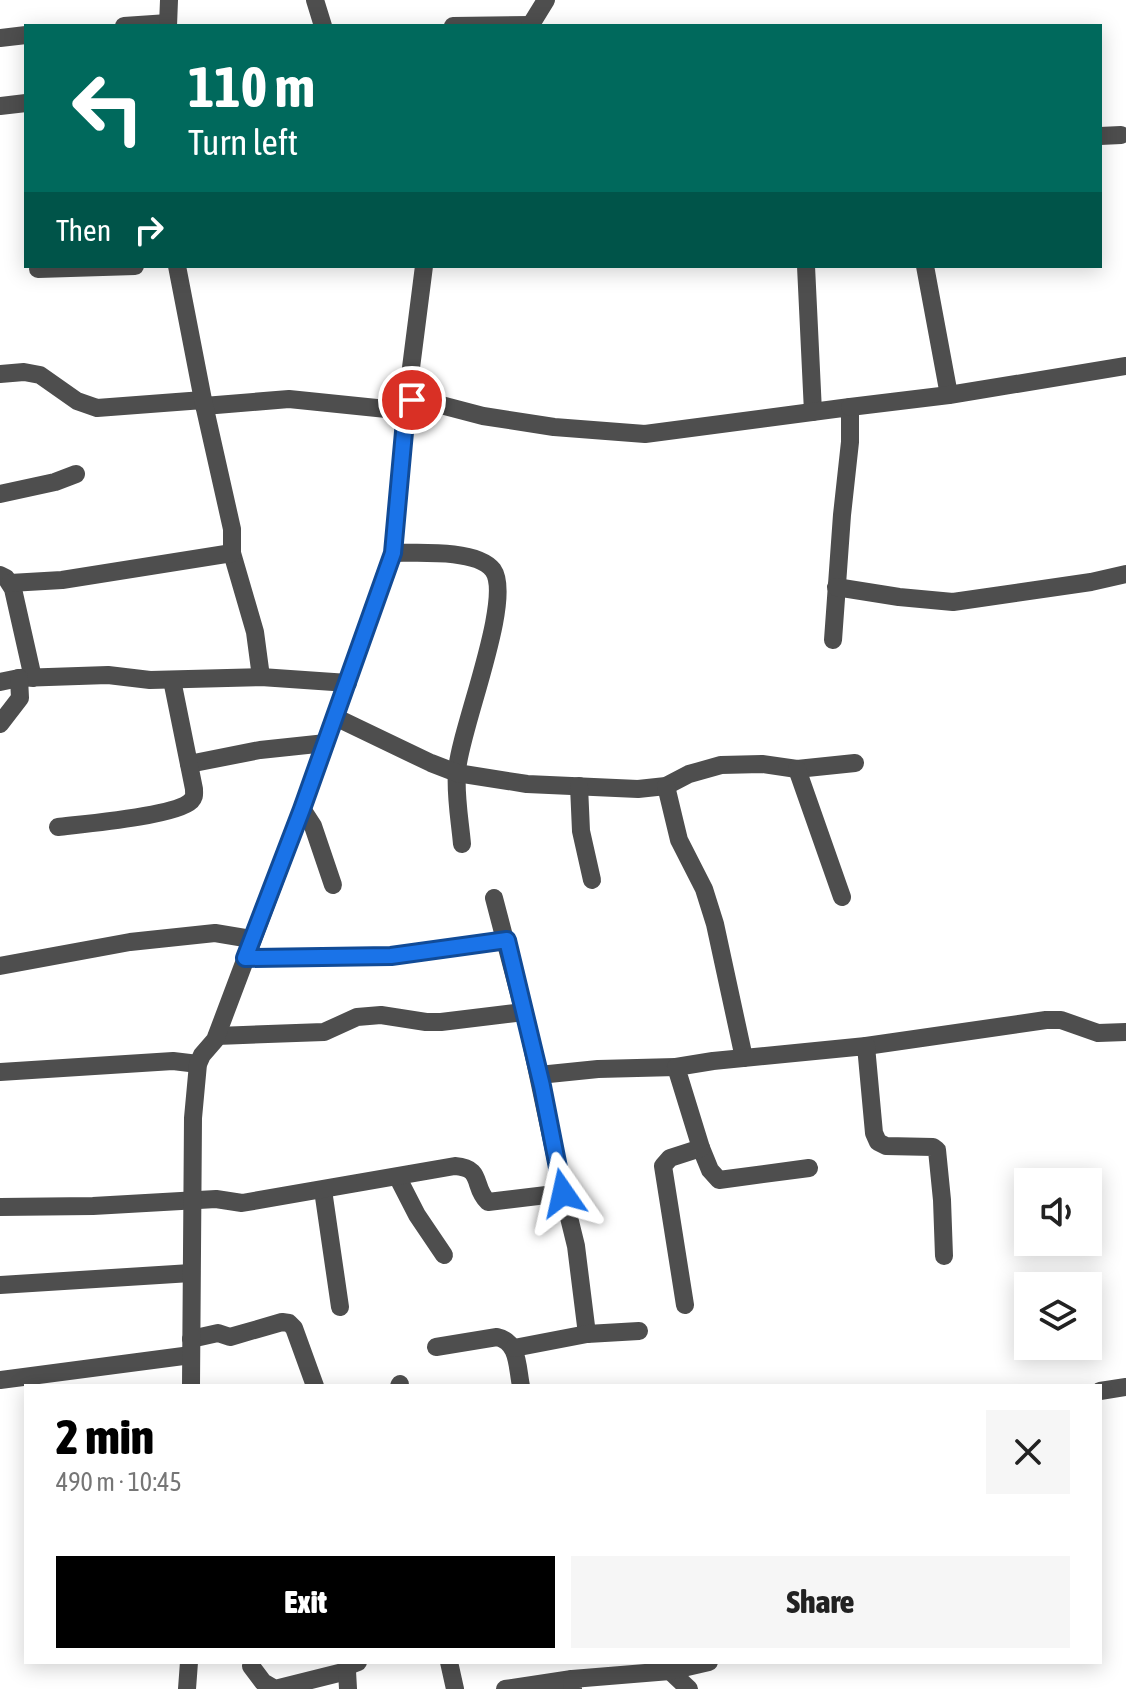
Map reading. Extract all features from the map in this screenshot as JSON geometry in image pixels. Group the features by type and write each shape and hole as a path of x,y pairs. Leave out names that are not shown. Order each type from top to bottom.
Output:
{"street":[{"path":"168,24 169,0"},
{"path":"315,0 322,24"},
{"path":"531,24 546,0"},
{"path":"0,38 24,35"},
{"path":"0,106 24,103"},
{"path":"1102,136 1121,135"},
{"path":"38,269 70,268"},
{"path":"177,268 232,529 232,553 255,632 261,677"},
{"path":"191,1384 193,1118 198,1064 217,1036 393,553 406,405 424,268"},
{"path":"806,268 813,412"},
{"path":"925,268 949,395"},
{"path":"0,374 24,372 40,375 77,401 97,408 289,399 406,405 554,427 645,434 949,395 1126,366"},
{"path":"833,640 850,442 850,407"},
{"path":"0,494 76,474"},
{"path":"0,724 20,698 26,678 20,613 5,579 62,580 232,553"},
{"path":"393,553 465,557 485,563 496,575 493,629 461,743 457,773 462,844"},
{"path":"836,587 953,602 1126,574"},
{"path":"0,682 108,675 172,680 261,677 348,683"},
{"path":"58,827 180,808 191,801 195,795 172,680"},
{"path":"335,717 457,773 527,784 623,790 666,786 689,774 721,765 762,764 797,769 855,763"},
{"path":"189,764 260,750 326,743"},
{"path":"797,769 842,897"},
{"path":"579,786 581,831 592,880"},
{"path":"666,786 682,848 701,881 715,924 744,1058"},
{"path":"302,809 310,818 333,885"},
{"path":"494,898 539,1075 576,1246 587,1334"},
{"path":"0,966 130,942 215,933 251,939"},
{"path":"245,958 391,956 507,940"},
{"path":"217,1036 324,1032 357,1017 381,1015 441,1022 524,1012"},
{"path":"539,1075 598,1069 676,1067 866,1046 1046,1020 1061,1020 1098,1033 1126,1032"},
{"path":"866,1046 876,1139 882,1145 933,1147 937,1150 944,1256"},
{"path":"0,1072 173,1061 198,1064"},
{"path":"676,1067 701,1148 710,1170 719,1180 809,1168"},
{"path":"685,1305 663,1166 670,1158 701,1148"},
{"path":"0,1207 221,1199 242,1203 455,1166 465,1167 474,1173 481,1195 488,1202 563,1193"},
{"path":"398,1178 417,1215 444,1255"},
{"path":"323,1190 340,1307"},
{"path":"0,1285 191,1273"},
{"path":"0,1380 191,1347 218,1333 230,1337 282,1322 289,1323 314,1384"},
{"path":"514,1348 587,1334 639,1331"},
{"path":"436,1347 497,1337 509,1341 514,1348 521,1384"},
{"path":"1102,1391 1126,1387"},
{"path":"187,1689 189,1664"},
{"path":"449,1664 455,1689"},
{"path":"505,1689 573,1684 700,1664"},
{"path":"251,1666 263,1682 275,1689 351,1674"},
{"path":"670,1671 689,1689"}],"route":[{"path":"412,400 407,399 393,553 245,958 421,954 507,940 542,1086 563,1193"}]}
